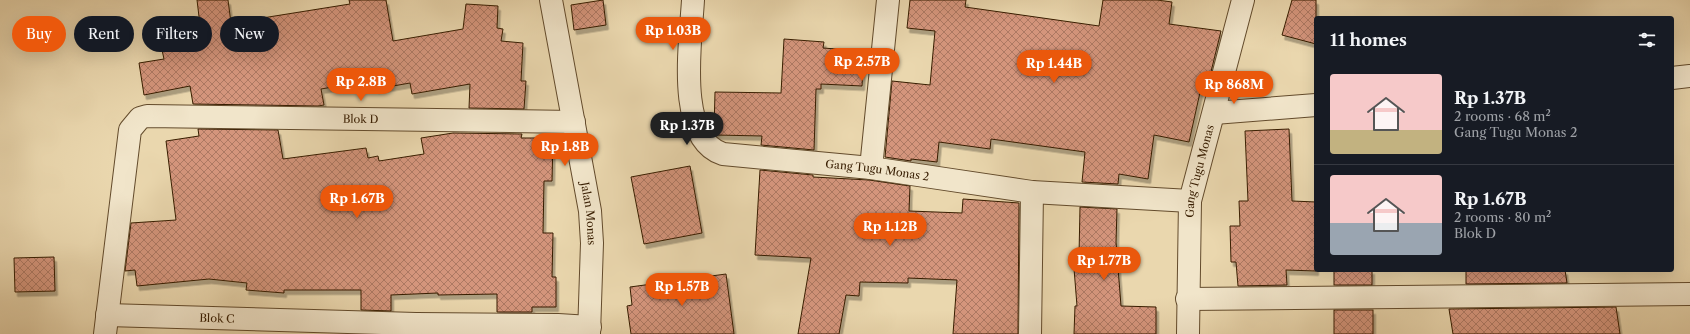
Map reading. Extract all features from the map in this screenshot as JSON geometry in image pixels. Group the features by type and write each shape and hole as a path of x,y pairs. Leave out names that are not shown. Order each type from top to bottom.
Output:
{"street":[{"name":"Jalan Monas","path":"551,0 590,211 592,243 590,330"},
{"name":"Gang Tugu Monas 2","path":"693,0 689,81 690,103 704,143 712,150 723,154 871,168 1032,192 1190,201"},
{"path":"871,168 888,0"},
{"name":"Gang Tugu Monas","path":"1188,334 1187,300 1190,201 1243,0"},
{"path":"1674,78 1690,76"},
{"path":"1214,113 1314,105"},
{"name":"Blok D","path":"106,324 130,130 140,118 148,116 574,122"},
{"path":"1030,334 1032,192"},
{"path":"1187,300 1690,294"},
{"name":"Blok C","path":"106,324 558,325 590,330"}],"building":[{"path":"197,0 228,0 230,16 220,16 220,52 279,52 279,16 275,16 350,4 349,0 386,0 393,41 463,29 466,4 498,6 497,28 503,29 501,41 523,43 521,81 526,81 524,109 469,108 470,84 412,94 410,83 376,89 374,80 321,89 324,105 318,106 193,104 190,86 144,95 139,63 164,59 162,52 212,52 212,16 199,16"},
{"path":"603,0 606,25 574,30 571,5"},
{"path":"910,0 966,0 965,7 1099,26 1103,0 1157,0 1172,2 1169,24 1221,31 1207,88 1201,88 1189,142 1154,135 1148,179 1119,174 1118,184 1082,182 1085,152 991,139 990,149 939,142 937,162 911,159 911,161 885,157 892,81 930,85 935,31 907,28"},
{"path":"1292,0 1316,0 1316,16 1314,16 1314,43 1282,35"},
{"path":"784,39 824,42 823,48 864,51 862,86 821,84 821,89 816,89 814,150 761,145 762,136 716,135 714,131 715,92 781,93"},
{"path":"198,129 278,130 283,159 366,148 368,158 378,156 379,161 424,154 421,138 453,133 522,134 521,138 553,138 552,181 544,181 543,233 553,233 552,277 556,277 556,307 532,307 532,312 497,312 497,294 438,295 438,293 391,295 391,311 361,310 361,290 284,290 284,293 246,290 247,283 209,279 137,286 135,270 125,271 131,223 176,220 166,141 199,136"},
{"path":"1289,129 1292,201 1314,202 1314,271 1286,270 1287,285 1238,286 1236,262 1231,262 1230,226 1240,226 1239,201 1248,201 1245,131"},
{"path":"690,166 702,233 644,244 631,177"},
{"path":"760,170 813,175 813,177 869,180 910,186 909,211 962,213 963,199 1019,203 1018,334 953,334 957,280 908,278 908,283 860,282 859,296 846,295 839,334 798,334 811,258 755,255"},
{"path":"1080,207 1117,209 1116,242 1121,306 1156,307 1156,334 1074,334 1075,306 1077,306 1073,256 1079,256"},
{"path":"54,257 55,291 15,292 14,258"},
{"path":"1334,272 1372,272 1372,285 1334,285"},
{"path":"1466,272 1565,272 1567,283 1466,284"},
{"path":"726,274 734,334 631,334 627,306 632,305 630,287"},
{"path":"1616,307 1620,334 1453,334 1449,309"},
{"path":"1334,310 1373,310 1373,334 1334,334"}]}
